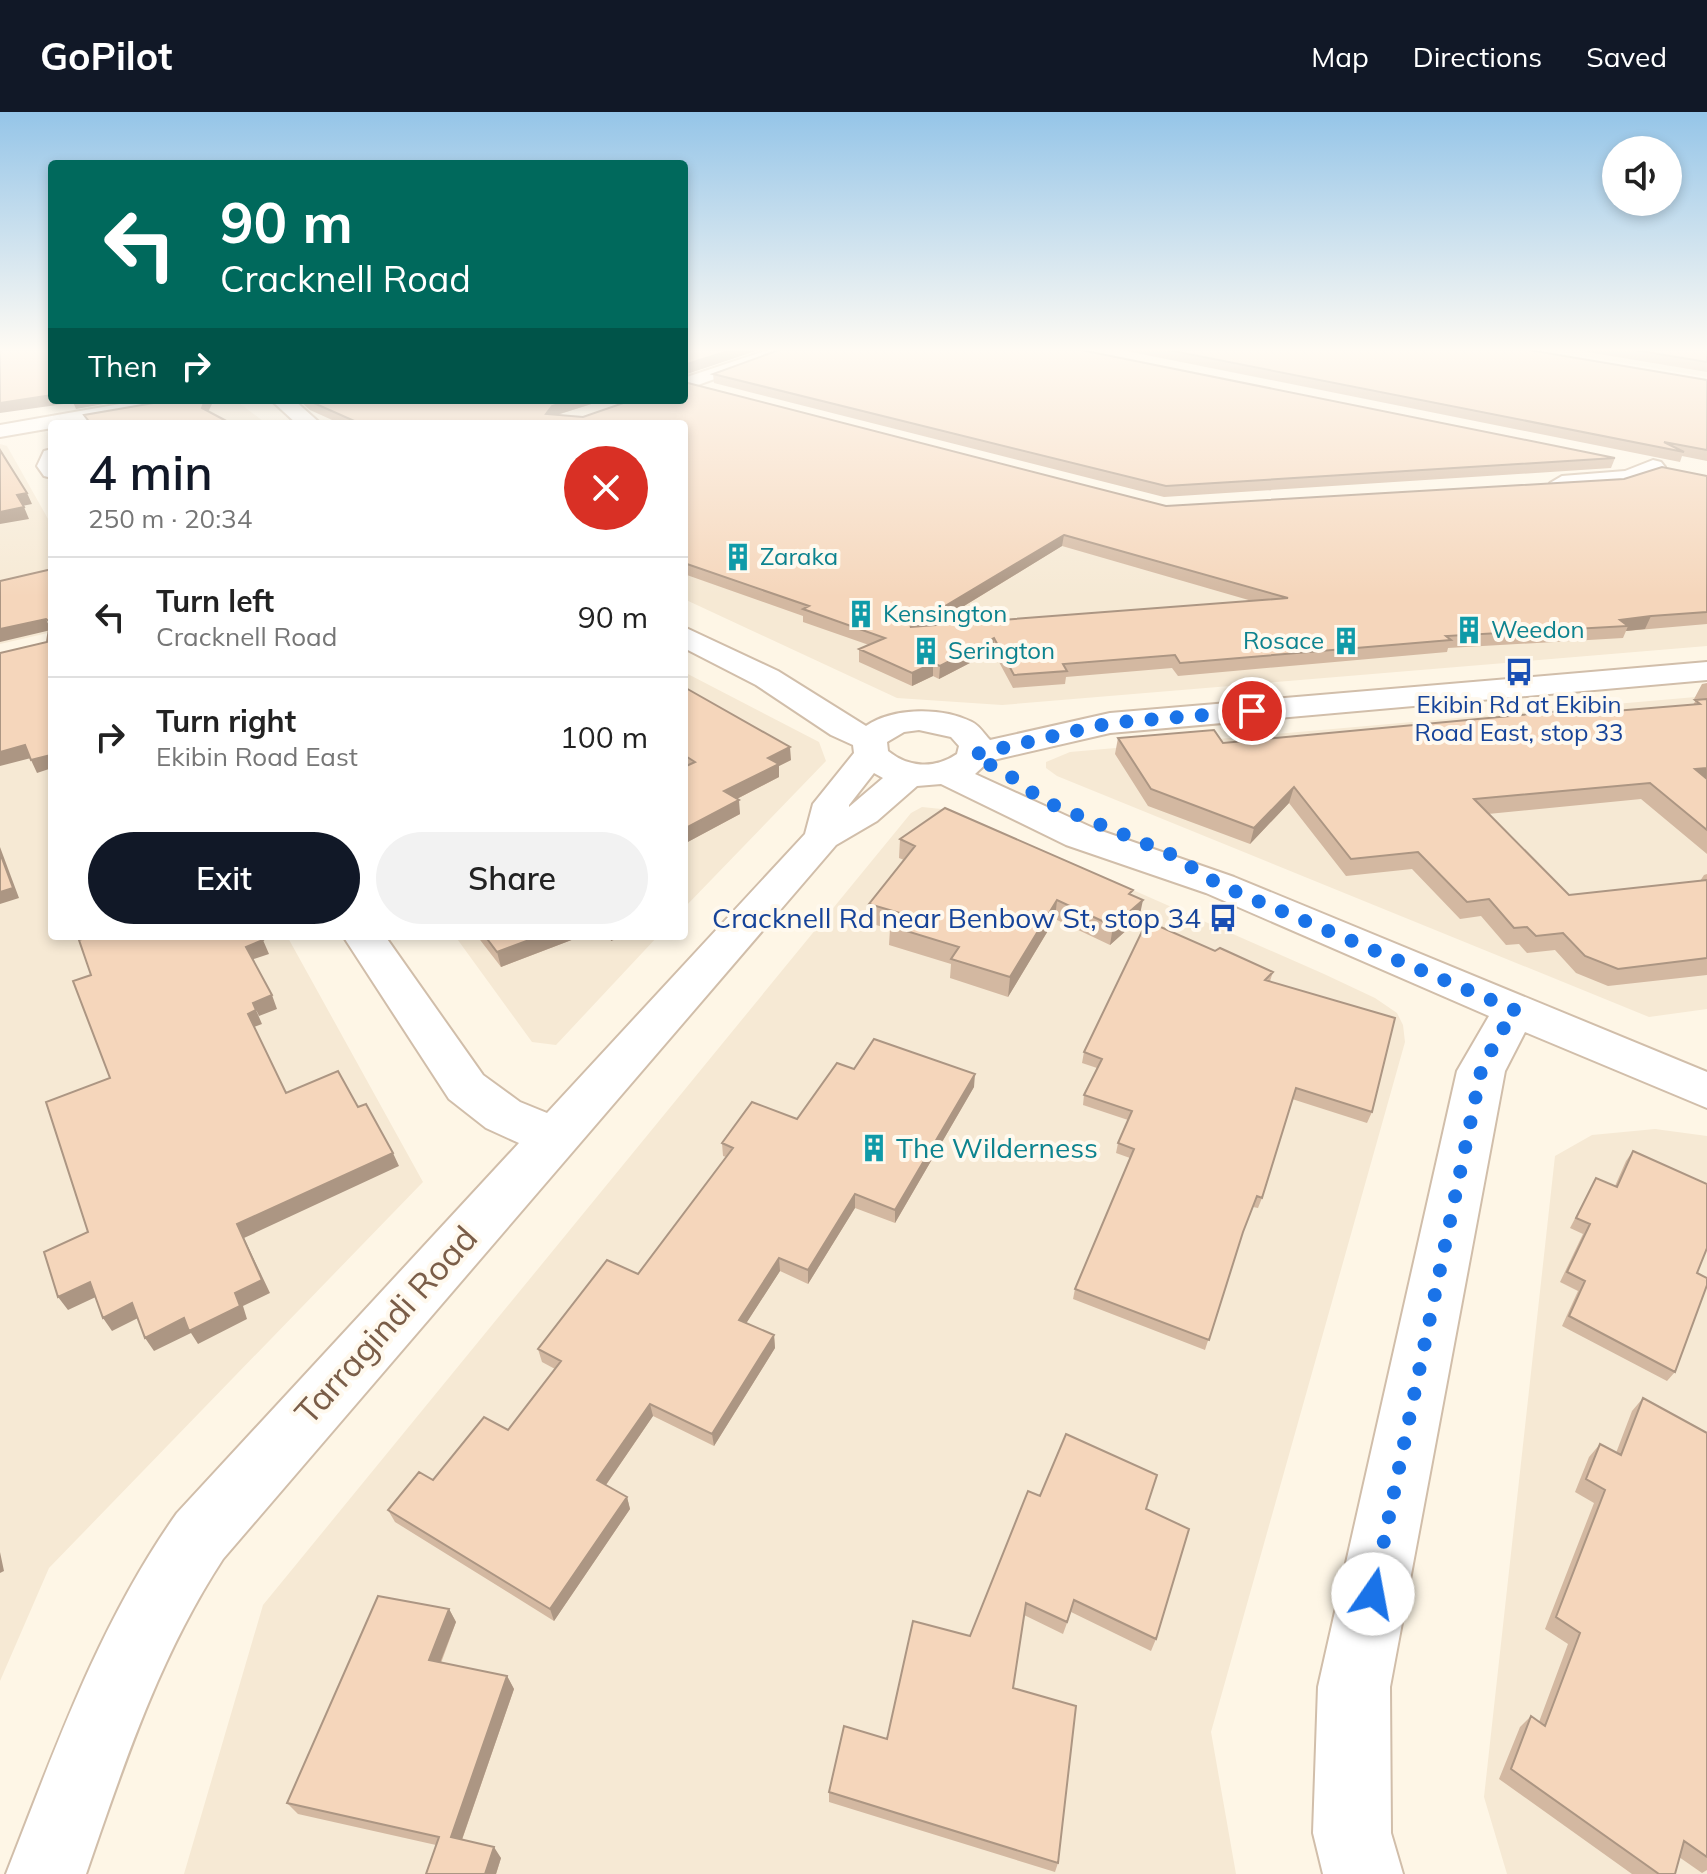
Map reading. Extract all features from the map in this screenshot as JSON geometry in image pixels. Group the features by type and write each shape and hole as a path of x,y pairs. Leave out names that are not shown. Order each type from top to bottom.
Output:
{"street":[{"path":"1602,457 1680,473"},
{"path":"1537,485 1630,478 1653,467"},
{"path":"688,638 767,678 871,747 892,770 951,765 1110,723 1707,671"},
{"path":"767,678 905,721 948,723 1074,719 1110,723"},
{"path":"871,747 889,725 905,721"},
{"path":"948,723 972,736 951,765"},
{"name":"Tarragindi Road","path":"823,837 831,804 871,747"},
{"path":"951,765 1045,821 1129,856 1220,885 1707,1091"},
{"name":"Tarragindi Road","path":"46,1874 135,1640 166,1582 255,1471 823,837 951,765"},
{"path":"367,940 466,1087 503,1115 554,1137"},
{"path":"1363,1874 1352,1833 1354,1687 1481,1071 1500,1033 1517,1011"}],"shaded area":[{"path":"688,432 806,432 1160,526 1707,492 1707,646 1002,705 897,698 688,601"},
{"path":"0,444 7,446 48,519 48,633 0,644"},
{"path":"48,654 48,940 289,940 423,1182 49,1568 0,1681 0,666"},
{"path":"688,674 819,742 826,761 688,904"},
{"path":"1707,696 1707,1009 1649,1017 1057,776 1046,768 1046,762 1070,752"},
{"path":"922,807 951,810 1324,974 1375,998 1397,1013 1403,1025 1405,1042 1211,1732 1236,1874 184,1874 263,1605 911,813"},
{"path":"458,940 654,940 556,1045 532,1042"},
{"path":"1655,1129 1707,1136 1707,1874 1507,1874 1484,1797 1555,1156 1592,1135"}],"building":[{"path":"688,432 879,432 1166,506 1624,479 1662,467 1707,476 1707,612 1620,620 1628,626 1446,636 1451,640 1180,663 1175,655 1063,664 1067,671 1014,675 994,638 940,666 933,663 912,673 859,649 885,638 803,609 809,606 688,564","holes":["1064,535 1288,598 910,627"]},
{"path":"949,432 1488,432 1615,458 1166,486"},
{"path":"1584,432 1707,432 1707,450 1664,442 1684,452"},
{"path":"0,450 27,493 17,495 24,507 0,512"},
{"path":"48,570 48,620 0,629 0,581"},
{"path":"48,635 48,756 31,760 25,745 0,752 0,653 47,642"},
{"path":"688,689 790,747 768,758 779,764 724,791 739,800 688,827 688,765 695,762 688,758"},
{"path":"1707,699 1707,768 1695,769 1707,779 1707,830 1650,783 1474,799 1569,895 1707,880 1707,958 1618,969 1585,956 1563,933 1536,936 1527,927 1514,928 1489,899 1467,902 1418,852 1351,859 1294,787 1254,828 1151,789 1118,738 1214,730 1223,743 1573,710 1578,714 1700,704 1695,700"},
{"path":"945,808 1133,890 1129,894 1143,900 1113,926 1057,900 1010,977 951,959 959,947 890,926 900,913 869,904 915,846 900,839"},
{"path":"0,853 13,888 0,892"},
{"path":"1147,921 1273,972 1265,980 1395,1018 1372,1112 1296,1088 1262,1198 1257,1196 1243,1232 1209,1340 1075,1289 1134,1149 1118,1143 1132,1111 1084,1095 1102,1059 1084,1052"},
{"path":"79,940 263,940 246,947 272,995 253,1003 256,1010 248,1014 286,1093 338,1071 358,1107 366,1104 393,1153 237,1224 262,1280 235,1293 240,1306 189,1331 184,1318 145,1338 132,1303 103,1318 90,1282 58,1297 44,1252 88,1232 46,1102 110,1078 73,981 91,975"},
{"path":"488,940 529,940 497,952"},
{"path":"874,1039 975,1074 895,1210 855,1194 808,1270 779,1258 739,1320 774,1335 712,1434 650,1404 597,1480 627,1497 550,1609 388,1510 419,1472 433,1480 484,1417 508,1430 561,1361 538,1349 607,1260 638,1274 733,1148 722,1143 752,1102 797,1119 837,1063 854,1069"},
{"path":"1633,1151 1707,1184 1707,1248 1697,1273 1707,1278 1707,1285 1675,1372 1569,1316 1585,1281 1567,1272 1590,1224 1576,1218 1596,1178 1617,1187"},
{"path":"1643,1398 1707,1433 1707,1857 1684,1841 1675,1874 1659,1874 1511,1769 1531,1716 1545,1726 1580,1633 1556,1617 1605,1490 1586,1479 1600,1444 1621,1455"},
{"path":"1066,1434 1157,1475 1146,1509 1189,1529 1156,1639 1074,1600 1067,1622 1026,1603 1013,1688 1076,1706 1058,1863 829,1792 844,1726 887,1739 913,1621 970,1636 1028,1491 1040,1496"},
{"path":"378,1596 449,1609 429,1660 507,1676 451,1837 494,1847 485,1874 426,1874 439,1837 287,1803"}],"place":[{"name":"Zaraka","path":"738,557"},
{"name":"Kensington","path":"861,614"},
{"name":"Weedon","path":"1469,630"},
{"name":"Rosace","path":"1346,641"},
{"name":"Serington","path":"926,651"},
{"name":"Ekibin Rd at Ekibin Road East, stop 33","path":"1519,672"},
{"name":"Cracknell Rd near Benbow St, stop 34","path":"1223,918"},
{"name":"The Wilderness","path":"874,1148"}],"route":[{"path":"1252,711 1110,723 1080,732 1030,740 976,754 974,758 1002,770 1044,801 1170,854 1220,885 1517,1011 1500,1033 1481,1071 1373,1594"}]}
